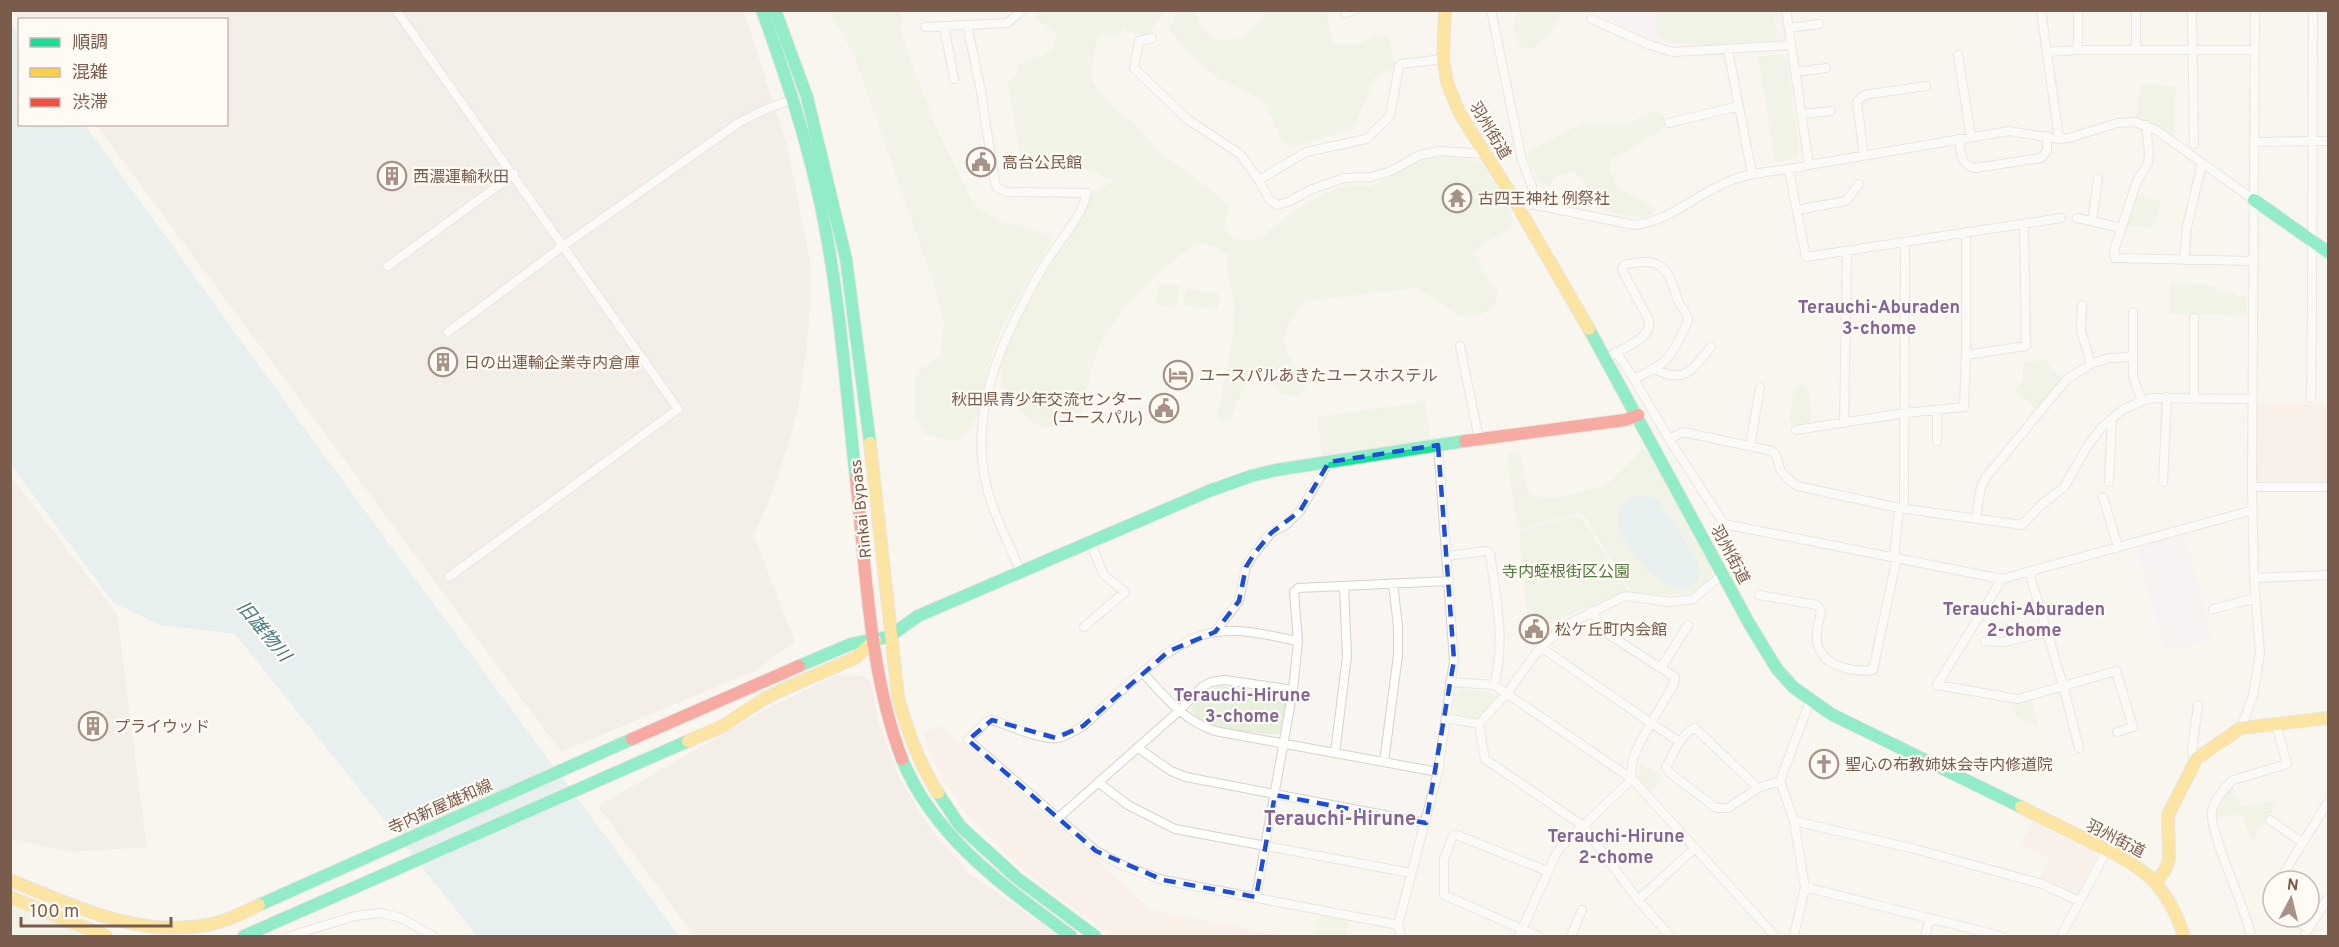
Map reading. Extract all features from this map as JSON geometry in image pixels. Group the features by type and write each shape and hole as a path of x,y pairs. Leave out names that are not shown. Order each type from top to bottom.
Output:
{"main road":[{"name":"Rinkai Bypass","path":"762,10 801,98 822,211 834,282 875,640 885,708 916,789 950,836 1013,892 1071,936"},
{"name":"Rinkai Bypass","path":"775,10 846,259 869,437 890,636 898,697 906,726 929,779 960,826 1017,878 1095,936"},
{"name":"羽州街道","path":"1445,10 1443,59 1447,82 1459,112 1485,154 1526,208 1612,355 1638,415 1750,625 1777,669 1810,701 1851,725 2134,863 2156,882 2173,906 2184,936"},
{"path":"2254,200 2328,252"},
{"path":"890,636 918,616 1209,490 1251,476 1438,445 1626,420 1638,415"},
{"name":"寺内新屋雄和線","path":"10,880 101,917 148,928 198,931 850,644 890,636"},
{"name":"寺内新屋雄和線","path":"244,936 721,728 764,699 855,658 875,640"},
{"path":"2156,882 2165,870 2169,859 2168,815 2197,758 2241,728 2328,718"},
{"path":"10,897 106,936"}],"street":[{"path":"396,10 678,409 449,578"},
{"path":"926,27 1007,23 1023,10"},
{"path":"1345,13 1355,10"},
{"path":"1491,10 1522,160 1532,186 1526,208 1634,225 1650,223 1667,217 1724,184 1752,174 1789,171 1809,165 2009,131 2059,139 2077,136 2117,123 2135,122 2146,125 2254,200"},
{"path":"1786,10 1809,165"},
{"path":"2042,10 2059,139"},
{"path":"2078,10 2078,50"},
{"path":"2136,10 2136,50"},
{"path":"2192,10 2194,144"},
{"path":"2241,728 2253,696 2260,653 2254,578 2252,487 2255,10"},
{"path":"2311,398 2314,241 2313,10"},
{"path":"1591,19 1650,45 1673,52 1791,45"},
{"path":"1789,28 1819,24"},
{"path":"967,25 980,86 994,183 998,188 1007,192 1087,193 1080,211 1044,264 1018,309 995,363 985,412 982,437 984,473 992,502 1021,572"},
{"path":"944,26 954,79"},
{"path":"1152,38 1139,41 1134,68 1187,119 1240,154 1259,180 1269,199 1277,205 1344,178 1371,177 1391,171 1420,154 1440,151 1485,154"},
{"path":"1728,50 1752,174"},
{"path":"2048,52 2255,50"},
{"path":"1958,55 1971,137"},
{"path":"1259,180 1306,152 1366,139 1390,116 1399,66 1443,59"},
{"path":"1796,72 1826,68"},
{"path":"1864,156 1857,102 1860,98 1864,95 1926,86"},
{"path":"448,332 563,246 740,122 768,108 801,98"},
{"path":"1669,123 1739,106"},
{"path":"1803,114 1831,111"},
{"path":"2146,125 2148,163 2138,181 2114,251 2115,258 2254,261"},
{"path":"1959,139 1963,162 1968,167 1974,168 2041,158 2048,151 2047,136"},
{"path":"2254,142 2328,141"},
{"path":"2184,260 2187,227 2202,163"},
{"path":"1789,171 1806,257 2061,218"},
{"path":"388,266 514,174"},
{"path":"2092,221 2098,179"},
{"path":"1797,210 1846,201 1859,184"},
{"path":"2077,218 2122,228"},
{"path":"1966,355 2026,346 2024,224"},
{"path":"1796,430 1905,413 1964,408 1966,232"},
{"path":"1759,595 1816,605 1821,611 1817,641 1819,649 1826,658 1847,670 1873,670 1902,508 1905,413 1905,243"},
{"path":"1844,423 1847,251"},
{"path":"1634,379 1664,364 1674,351 1688,317 1678,301 1668,271 1650,261 1624,265 1622,269 1650,327 1647,334 1612,355 1634,379 1669,439 1724,524 2002,579 2253,510"},
{"path":"2082,305 2081,331 2091,364"},
{"path":"2133,312 2133,377 2142,400"},
{"path":"2194,318 2194,398"},
{"path":"1460,346 1479,440"},
{"path":"1655,369 1667,376 1681,377 1695,366 1711,347"},
{"path":"1977,519 1981,487 1986,477 2067,379 2091,364 2109,358 2132,357"},
{"path":"1750,446 1760,388"},
{"path":"1669,439 1683,432 1772,451 1777,456 1780,469 1797,486 1902,508 2022,525 2041,505 2064,487 2088,447 2112,418 2122,410 2142,400 2167,397 2253,399"},
{"path":"2163,482 2167,397"},
{"path":"1937,410 1937,441"},
{"path":"2109,482 2112,418"},
{"path":"1401,936 1398,925 1438,772 1454,660 1438,445"},
{"path":"1215,632 1239,601 1246,567 1254,554 1271,532 1287,524 1300,511 1329,462"},
{"path":"2252,487 2328,487"},
{"path":"2103,496 2118,547"},
{"path":"1084,627 1125,592 1103,574 1090,541"},
{"path":"1447,556 1486,551 1490,554 1500,635 1500,664 1494,685"},
{"path":"2029,572 2064,685 2079,748"},
{"path":"1479,724 1542,648 1564,627 1625,596 1670,602 1693,599 1723,574"},
{"path":"2254,578 2328,575"},
{"path":"2002,579 1937,686 2018,699 2116,671 2133,727 2117,732"},
{"path":"1256,897 1293,690 1298,641 1294,592 1298,588 1449,580"},
{"path":"1384,762 1398,655 1398,627 1393,583"},
{"path":"1335,753 1347,656 1344,586"},
{"path":"2213,609 2256,598"},
{"path":"1592,611 1603,631 1675,677 1674,684 1633,755 1630,767 1632,779"},
{"path":"1661,668 1688,625"},
{"path":"1298,641 1243,631 1215,632 1197,637 1169,651 1083,726 1069,734 1056,738 1041,736 992,720 987,721 968,740 1057,819 1096,850 1124,866 1163,880 1398,925"},
{"path":"1985,641 2003,642 2048,632"},
{"path":"1542,648 1680,742"},
{"path":"1143,673 1179,711 1199,725 1215,731 1285,742 1438,772"},
{"path":"1057,819 1179,711 1202,687 1211,682 1225,680 1293,690"},
{"path":"1450,682 1494,685 1632,779 1775,936"},
{"path":"1794,936 1805,887 1794,821 1780,781 1810,701"},
{"path":"2197,758 2193,755 2192,750 2198,705"},
{"path":"1446,718 1479,724"},
{"path":"1479,724 1485,759 1583,826 1638,900 1670,936"},
{"path":"2251,936 2249,922 2212,824 2212,811 2232,780 2288,764 2276,725"},
{"path":"1758,788 1695,728 1690,730 1680,742 1666,767 1670,773 1716,808 1728,808 1758,788 1780,781"},
{"path":"1138,748 1171,771 1186,777 1426,823"},
{"path":"1521,933 1547,871 1563,845 1632,779"},
{"path":"1098,782 1128,805 1175,829 1411,873"},
{"path":"2287,869 2328,802"},
{"path":"2270,820 2303,843"},
{"path":"1794,821 1915,849 2043,884 2079,901"},
{"path":"1538,936 1521,933 1444,895 1444,859 1453,836 1456,835 1547,871"},
{"path":"1638,900 1695,848"},
{"path":"2061,936 2107,850"},
{"path":"1805,887 2000,936"},
{"path":"2306,933 2327,902"},
{"path":"1571,936 1582,910"},
{"path":"290,936 355,916 381,913 401,918 433,936"},
{"path":"1925,936 1930,918"}],"highlighted area":[{"path":"1438,445 1454,660 1426,823 1275,795 1256,897 1163,880 1096,851 968,740 992,720 1056,738 1083,726 1169,651 1215,632 1239,601 1246,567 1254,554 1271,533 1300,511 1329,462"}],"shaded area":[{"path":"12,11 744,11 788,149 810,261 811,299 798,410 777,480 754,536 795,642 754,671 561,752 97,126 228,126 228,18 18,20"},
{"path":"1600,11 1782,11 1785,42 1711,47 1676,45 1653,40 1634,32 1604,18"},
{"path":"2257,403 2328,404 2328,485 2257,485"},
{"path":"10,475 117,614 147,847 71,852 11,839"},
{"path":"2184,533 2213,639 2165,652 2136,546"},
{"path":"837,675 863,676 871,681 878,721 899,777 928,826 971,875 1060,936 694,936 598,806 768,708"},
{"path":"942,726 1039,812 1097,858 1150,910 1286,936 1111,936 1026,872 966,815 936,767 922,732"},
{"path":"2032,821 2097,854 2077,897 2040,880 2050,859 2021,845"}],"green space":[{"path":"1518,10 1562,11 1551,32 1533,49 1520,46 1513,26"},
{"path":"829,11 902,11 901,30 910,60 937,129 975,208 1003,222 1052,235 1051,243 1017,299 996,343 979,410 970,429 961,438 946,439 926,434 915,420 915,378 922,368 940,356 944,324 936,290 854,55"},
{"path":"1039,11 1162,11 1164,14 1148,36 1127,32 1127,26 1116,36 1104,34 1097,39 1091,70 1094,84 1112,107 1134,122 1161,154 1229,205 1224,227 1228,235 1244,241 1261,238 1291,213 1339,187 1370,186 1390,178 1423,158 1444,156 1471,160 1483,165 1507,204 1512,220 1510,229 1479,247 1475,255 1482,271 1499,292 1494,307 1478,316 1460,316 1416,288 1304,301 1287,327 1285,336 1287,352 1306,387 1301,396 1282,394 1263,378 1255,376 1244,387 1231,418 1222,421 1217,418 1232,342 1235,309 1227,270 1227,255 1214,246 1196,244 1145,287 1112,325 1095,357 1082,414 1064,427 1041,427 1028,419 1002,386 1000,359 1020,314 1085,210 1093,192 1113,182 1112,179 1103,177 1097,172 1045,162 1040,158 1036,164 1022,165 1008,81 1014,79 1019,64 1039,57 1054,48 1056,32 1035,19"},
{"path":"1176,11 1194,11 1200,25 1208,34 1228,41 1249,33 1265,11 1326,11 1333,42 1351,45 1381,34 1389,38 1395,62 1394,68 1375,77 1353,129 1295,147 1282,141 1264,100 1219,79 1192,57 1169,29"},
{"path":"1655,11 1773,11 1778,39 1715,46 1664,41 1658,36"},
{"path":"1783,54 1787,60 1799,148 1797,158 1775,163 1758,57"},
{"path":"2141,83 2176,87 2173,135 2169,137 2150,123 2136,118"},
{"path":"1659,111 1665,116 1662,130 1611,160 1609,168 1616,187 1654,207 1653,214 1643,218 1606,211 1592,199 1582,179 1573,172 1557,175 1549,185 1542,186 1528,160 1528,152 1583,123 1631,123 1643,115"},
{"path":"2136,195 2161,202 2153,227 2125,226"},
{"path":"1159,283 1179,286 1176,308 1156,305"},
{"path":"2170,283 2215,286 2215,292 2235,292 2235,296 2247,297 2247,315 2169,314"},
{"path":"1186,289 1220,294 1218,310 1183,305"},
{"path":"2045,360 2063,379 2037,409 2015,391 2023,379 2023,363"},
{"path":"1802,383 1806,385 1810,396 1811,420 1810,423 1799,426 1789,420 1794,388"},
{"path":"1425,402 1431,441 1322,456 1317,417"},
{"path":"1643,449 1648,452 1712,568 1709,579 1702,587 1680,595 1666,596 1631,591 1584,516 1574,514 1520,529 1517,527 1507,455 1510,452 1521,454 1527,489 1530,494 1543,498 1557,498 1605,486","holes":["1665,508 1682,533 1697,562 1673,586 1649,571"]},
{"name":"寺内蛭根街区公園","path":"1573,516 1582,519 1628,590 1546,625 1543,621 1527,614 1519,532"},
{"path":"1220,686 1283,695 1288,701 1283,732 1276,735 1242,731 1204,721 1191,708 1204,692"},
{"path":"1461,689 1491,692 1496,697 1491,707 1477,718 1458,716 1453,708 1455,693"},
{"path":"2031,701 2038,726 2017,718 2012,707"},
{"path":"1640,763 1663,777 1652,792 1638,778"},
{"path":"2233,786 2241,807 2279,800 2252,842 2242,814 2215,818 2226,794"},
{"path":"10,905 89,936 11,936"},
{"path":"1322,915 1349,920 1346,936 1314,936 1318,919 1321,919"}],"water":[{"name":"旧雄物川","path":"10,21 18,33 18,126 86,126 320,450 679,936 477,936 235,634 160,625 113,602 11,465"},
{"path":"1633,497 1655,498 1676,524 1697,562 1700,574 1697,582 1684,588 1665,583 1645,567 1623,538 1619,526 1621,506"}],"traffic: fast":[{"path":"762,10 796,109 822,211 838,311 856,479"},
{"path":"775,10 807,97 846,259 870,443"},
{"path":"2254,200 2328,252"},
{"path":"1589,329 1750,625 1777,669 1793,687 1831,714 2021,807"},
{"path":"890,636 918,616 1209,491 1251,476 1276,470 1465,441"},
{"path":"799,666 851,644 883,638"},
{"path":"259,905 632,739"},
{"path":"244,936 688,741"},
{"path":"902,759 916,787 952,837 1021,899 1071,936"},
{"path":"938,793 960,826 1017,878 1095,936"}],"traffic: slow":[{"path":"1445,10 1443,59 1447,82 1459,112 1510,193 1589,329"},
{"path":"870,443 898,697 914,746 938,793"},
{"path":"688,741 721,727 764,699 786,688 855,658 875,640"},
{"path":"2156,882 2165,870 2169,859 2168,815 2197,758 2241,728 2328,718"},
{"path":"2021,807 2124,859 2150,877 2169,901 2184,936"},
{"path":"10,880 81,909 130,923 155,927 181,928 214,924 259,905"},
{"path":"10,897 106,936"}],"traffic: jam":[{"path":"1465,441 1625,420 1638,415"},
{"path":"856,479 870,621 882,692 902,759"},
{"path":"632,739 799,666"}],"place":[{"name":"高台公民館","path":"981,162"},
{"name":"西濃運輸秋田","path":"392,176"},
{"name":"古四王神社 例祭社","path":"1457,198"},
{"name":"日の出運輸企業寺内倉庫","path":"443,362"},
{"name":"ユースパルあきたユースホステル","path":"1178,375"},
{"name":"秋田県青少年交流センター (ユースパル)","path":"1164,408"},
{"name":"松ケ丘町内会館","path":"1534,629"},
{"name":"プライウッド","path":"93,726"},
{"name":"聖心の布教姉妹会寺内修道院","path":"1824,764"}],"district":[{"name":"Terauchi-Aburaden 3-chome","path":"1879,317"},
{"name":"Terauchi-Aburaden 2-chome","path":"2024,619"},
{"name":"Terauchi-Hirune 3-chome","path":"1242,705"},
{"name":"Terauchi-Hirune","path":"1340,818"},
{"name":"Terauchi-Hirune 2-chome","path":"1616,846"}]}
